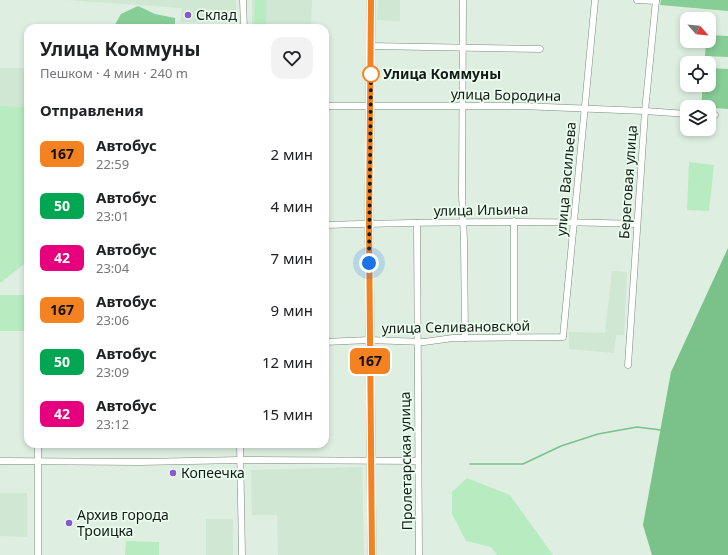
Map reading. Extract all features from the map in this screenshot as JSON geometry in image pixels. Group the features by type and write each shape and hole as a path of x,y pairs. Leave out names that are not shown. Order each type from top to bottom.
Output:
{"street":[{"path":"243,0 244,24"},
{"path":"371,0 369,224 372,555"},
{"path":"463,0 462,106 464,338"},
{"name":"улица Васильева","path":"563,337 595,0"},
{"path":"637,0 656,1"},
{"name":"Береговая улица","path":"628,365 645,111 656,1"},
{"path":"371,46 540,49"},
{"name":"улица Бородина","path":"329,106 521,106 680,114"},
{"name":"улица Ильина","path":"329,225 463,221 637,224"},
{"path":"514,221 514,337"},
{"name":"Пролетарская улица","path":"417,223 419,555"},
{"name":"улица Селивановской","path":"329,342 370,340 417,342 453,338 563,337"},
{"path":"38,448 38,555"},
{"path":"240,448 242,555"},
{"path":"0,461 418,461"}],"shaded area":[{"path":"66,0 236,0 236,17 230,17 230,21 180,22 182,8"},
{"path":"252,0 312,0 311,24 252,24"},
{"path":"255,0 266,0 266,24 254,24"},
{"path":"378,0 400,0 400,21 377,20"},
{"path":"661,0 728,0 728,11 660,5"},
{"path":"138,6 155,14 175,18 175,24 115,24 121,14"},
{"path":"716,35 728,36 728,57 705,56 706,48 716,48"},
{"path":"0,68 24,68 24,107 0,106"},
{"path":"716,68 728,69 728,109 716,108 716,100 702,100 702,92 716,92"},
{"path":"0,106 24,107 24,264 0,283"},
{"path":"689,162 714,165 709,211 687,210"},
{"path":"728,248 728,555 652,555 643,525 671,372"},
{"path":"612,271 627,272 624,335 616,335 614,353 569,349 569,332 605,333"},
{"path":"0,295 24,295 24,331 0,331"},
{"path":"362,467 364,555 278,555 277,515 252,515 251,470"},
{"path":"467,478 510,495 553,555 497,555 491,547 466,541 452,514 452,492"},
{"path":"0,493 27,493 27,537 0,536"},
{"path":"206,519 233,519 233,555 206,555"},
{"path":"126,541 159,542 159,555 125,555"}],"waterway":[{"path":"470,464 523,464 561,446 598,434 637,427 661,430"}],"bus line":[{"name":"167","path":"371,0 369,224 372,555"}],"place":[{"name":"Склад","path":"188,15"},
{"name":"Улица Коммуны","path":"371,74"},
{"name":"Копеечка","path":"173,473"},
{"name":"Архив города Троицка","path":"69,523"}],"route":[{"path":"369,263 371,74"}]}
